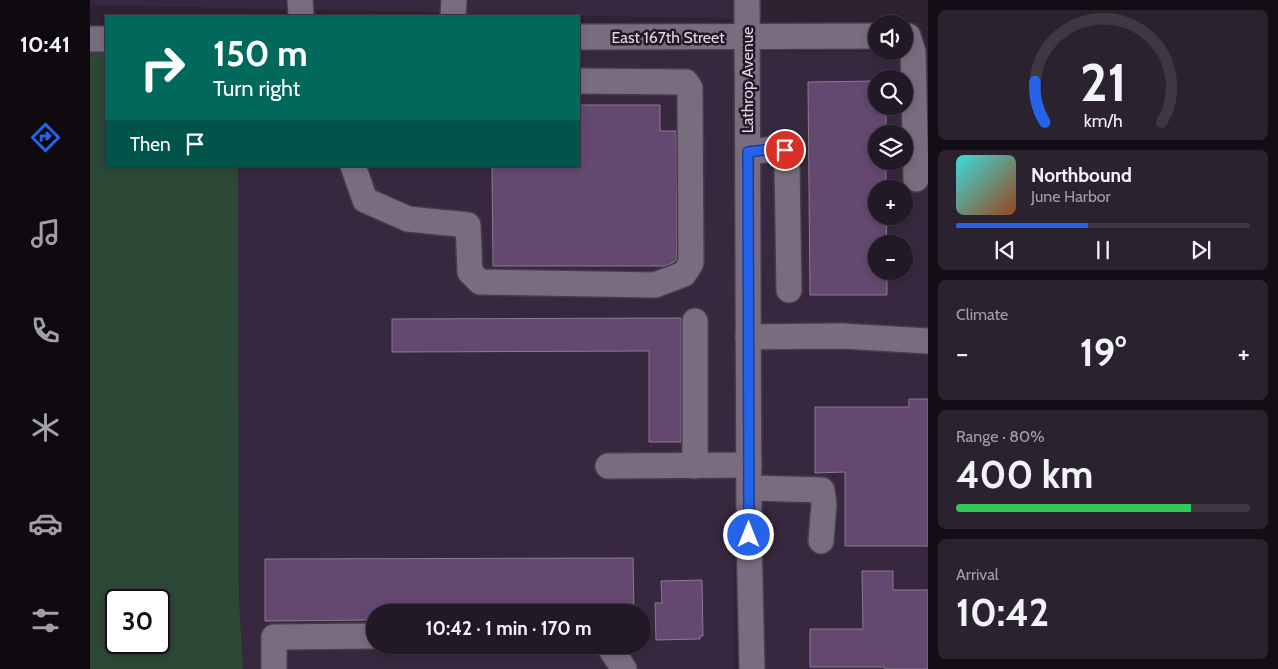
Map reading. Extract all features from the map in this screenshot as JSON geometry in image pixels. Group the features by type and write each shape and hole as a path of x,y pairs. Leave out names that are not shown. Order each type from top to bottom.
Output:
{"street":[{"path":"300,0 301,15"},
{"path":"453,15 454,0"},
{"name":"Lathrop Avenue","path":"747,0 749,477 752,669"},
{"name":"East 167th Street","path":"580,37 868,36"},
{"path":"90,39 105,39"},
{"path":"913,52 916,179"},
{"path":"352,167 365,200 408,219 468,225 470,272 480,282 655,285 684,274 691,263 690,88 686,82 580,81"},
{"path":"748,152 773,149 785,150 789,290"},
{"path":"695,321 695,466"},
{"path":"748,338 842,336 928,340"},
{"path":"608,466 695,466 822,490 824,504 822,542"},
{"path":"274,669 274,637 366,636"},
{"path":"614,654 624,669"}],"shaded area":[{"path":"90,0 738,0 738,19 580,15 90,5"},
{"path":"580,51 734,51 735,669 243,669 239,599 238,167 580,167"},
{"path":"868,51 868,60 913,60 913,51 928,51 928,669 762,669 759,52"}],"green space":[{"path":"90,53 105,53 105,167 238,167 239,599 243,669 90,669"}],"building":[{"path":"868,81 868,115 886,115 886,125 868,125 868,170 886,170 886,180 868,180 868,225 886,225 887,235 868,235 868,280 887,280 887,295 810,295 808,82"},
{"path":"580,105 660,105 660,131 676,131 677,259 674,262 666,266 493,266 492,167 580,167"},
{"path":"681,318 681,442 649,442 649,351 392,352 392,319"},
{"path":"909,399 928,399 928,546 845,546 845,472 815,473 815,407 909,407"},
{"path":"633,558 634,604 366,604 366,620 265,621 265,559"},
{"path":"862,571 893,571 893,590 928,590 928,669 810,667 810,629 863,629"},
{"path":"702,580 703,636 700,636 700,639 656,640 655,603 662,603 661,581"}],"route":[{"path":"749,535 748,152 773,149 785,150"}]}
